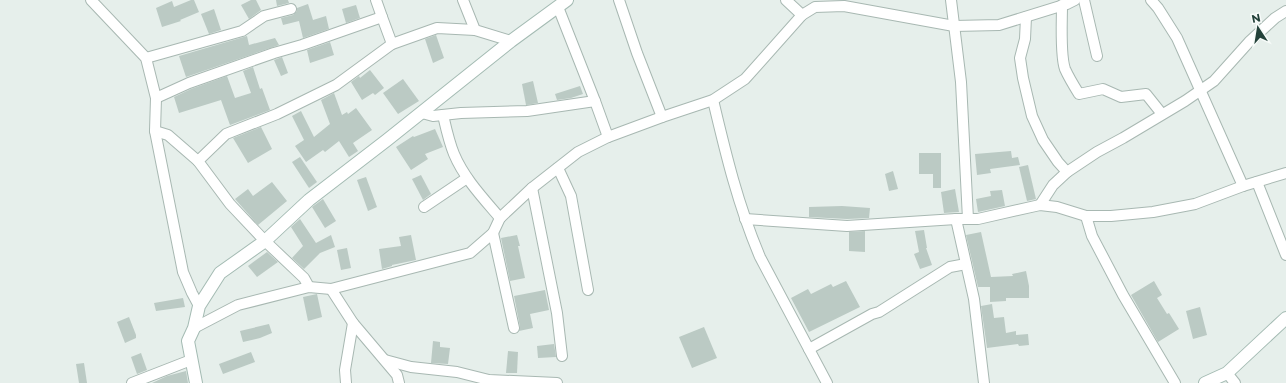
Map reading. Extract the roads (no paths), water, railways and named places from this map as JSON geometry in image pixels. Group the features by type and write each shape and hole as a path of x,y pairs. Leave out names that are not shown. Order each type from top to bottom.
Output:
{"main road":[{"path":"196,383 188,341 194,328 199,306 220,273 265,241 309,200 422,113 511,41 562,4"},
{"path":"1205,383 1227,373 1286,318"}],"street":[{"path":"91,0 146,58 156,98 155,131 183,272 199,306"},
{"path":"376,0 392,44"},
{"path":"463,0 476,30"},
{"path":"620,0 662,116"},
{"path":"786,0 802,15"},
{"path":"951,0 961,82 968,219"},
{"path":"194,328 238,305 309,287 331,289 470,253 493,233 500,218 532,188 578,152 608,137 662,116 713,100 745,79 802,15 815,4 844,6 954,26 999,25 1062,6 1075,0"},
{"path":"1084,0 1097,56"},
{"path":"1151,0 1158,8 1177,38 1243,186"},
{"path":"562,4 608,137"},
{"path":"1062,6 1063,53 1065,67 1079,94 1103,89 1121,97 1146,94 1162,114"},
{"path":"146,58 242,31 264,16 291,9"},
{"path":"1040,204 1053,186 1067,172 1097,152 1162,114 1214,81 1249,42 1275,18 1286,11"},
{"path":"156,98 189,83 382,17"},
{"path":"1026,17 1025,39 1020,58 1032,116 1043,140 1067,172"},
{"path":"198,161 226,134 277,114 336,85 392,44 437,28 476,30 511,41"},
{"path":"713,100 734,187 760,257 827,383"},
{"path":"422,113 433,116 527,110 596,102"},
{"path":"443,115 454,155 467,178 500,218"},
{"path":"155,131 168,135 198,161 230,204 265,241 304,278 309,287"},
{"path":"558,168 571,196 588,290"},
{"path":"745,219 847,226 978,219 1040,204 1086,216 1111,216 1153,212 1194,204 1243,186 1286,173"},
{"path":"424,206 467,178"},
{"path":"1257,182 1286,254"},
{"path":"532,188 557,313 562,356"},
{"path":"1086,216 1092,236 1116,282 1175,383"},
{"path":"956,219 974,299 984,383"},
{"path":"493,233 514,328"},
{"path":"808,349 872,314 879,312 950,267 966,264"},
{"path":"331,289 353,323 397,375 399,383"},
{"path":"346,383 345,370 353,323"},
{"path":"132,383 191,360"},
{"path":"385,360 411,367 457,372 489,380 556,383"},
{"path":"1227,373 1235,383"}]}
